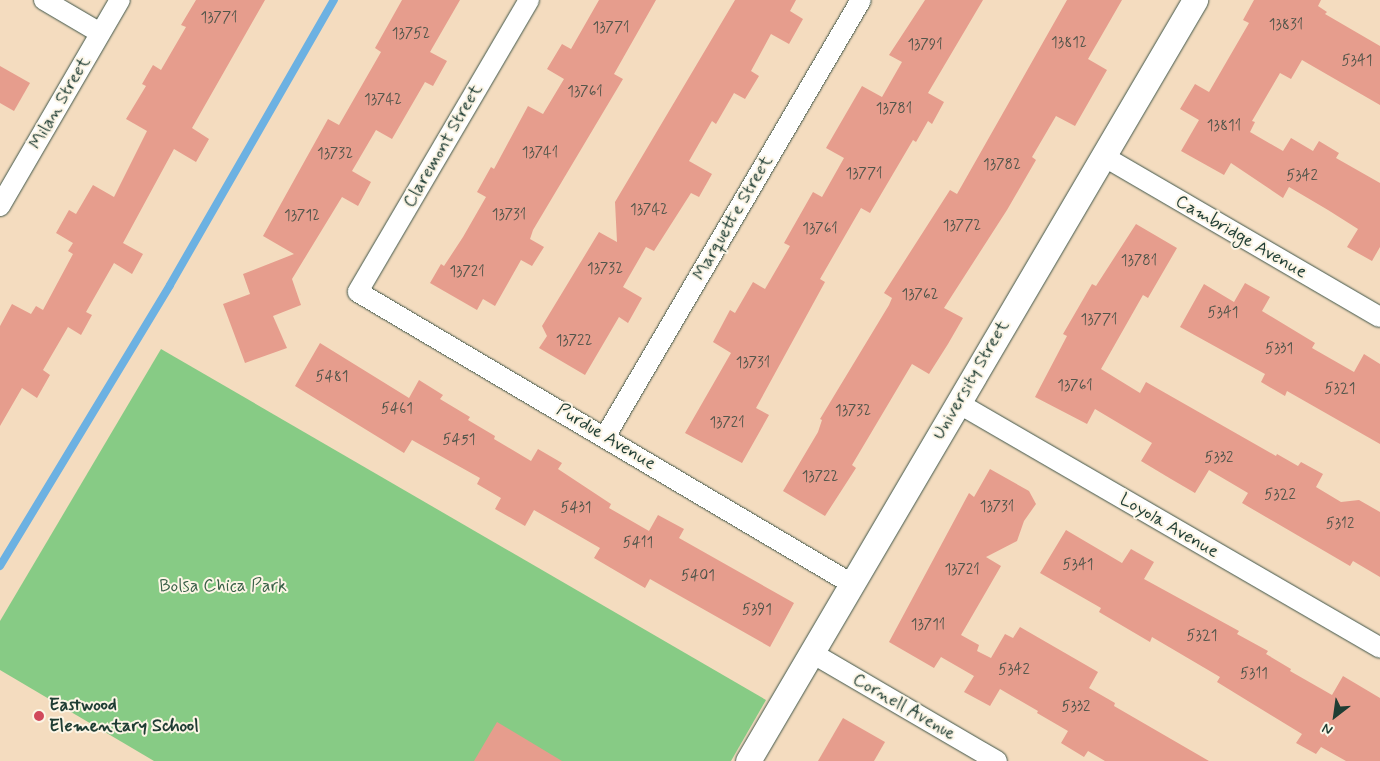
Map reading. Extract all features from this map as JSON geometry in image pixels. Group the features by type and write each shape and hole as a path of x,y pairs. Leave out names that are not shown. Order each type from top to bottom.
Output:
{"street":[{"path":"44,0 100,33"},
{"name":"Milan Street","path":"0,206 120,0"},
{"name":"Claremont Street","path":"358,292 529,0"},
{"name":"Marquette Street","path":"605,437 861,0"},
{"name":"University Street","path":"748,761 1194,0"},
{"name":"Cambridge Avenue","path":"1103,156 1380,317"},
{"name":"Purdue Avenue","path":"358,292 852,584"},
{"name":"Loyola Avenue","path":"958,403 1380,648"},
{"name":"Cornell Avenue","path":"812,653 997,761"}],"green space":[{"name":"Bolsa Chica Park","path":"161,349 766,700 731,761 154,761 0,670 0,621"}],"building":[{"path":"196,0 265,0 192,128 209,139 196,162 174,149 123,243 143,254 132,274 114,263 86,312 92,315 81,335 68,327 43,370 50,375 37,398 22,388 0,426 0,326 12,304 31,314 36,306 43,310 73,254 68,251 73,243 56,233 69,210 76,214 93,185 114,197 147,131 126,119 146,86 142,84 153,65 161,70 186,27 181,25"},
{"path":"402,0 460,0 430,52 447,61 433,86 425,82 392,139 376,130 352,171 371,182 358,206 342,197 292,279 301,305 273,316 287,348 245,363 223,304 250,294 243,274 294,254 263,236 328,119 339,125 381,52 375,48"},
{"path":"599,0 656,0 614,74 623,79 533,230 530,239 544,247 532,266 521,260 495,306 483,299 477,310 430,283 441,264 444,266 463,237 486,197 477,192 491,167 494,169 528,106 543,114 564,79 547,69 562,44 571,49"},
{"path":"735,0 796,0 790,11 803,19 789,44 771,34 751,71 759,76 745,99 734,93 716,124 712,121 689,161 712,174 699,197 691,193 654,251 646,247 623,287 642,298 628,323 619,317 585,375 539,348 547,336 542,326 599,232 617,242 615,202"},
{"path":"925,0 983,0 928,93 944,102 932,124 928,121 916,142 913,140 870,213 861,208 820,279 825,282 756,408 769,415 742,463 685,433 731,353 713,342 730,310 735,313 753,282 765,289 790,246 784,243 813,192 822,197 844,158 826,148 862,86 882,97 902,62 889,55"},
{"path":"1067,0 1122,0 1088,59 1107,70 1075,126 1056,116 1032,157 1036,160 1007,210 944,308 963,318 948,344 929,374 912,364 852,465 856,468 825,516 783,491 818,432 822,420 820,419 889,305 892,298 884,293 950,190 957,194"},
{"path":"1254,0 1321,0 1318,6 1327,12 1325,14 1380,46 1380,105 1302,60 1291,79 1280,73 1252,121 1255,122 1250,132 1283,151 1291,138 1313,151 1319,141 1339,153 1336,158 1380,183 1380,247 1372,261 1347,247 1358,229 1289,187 1283,198 1231,163 1224,175 1181,151 1199,120 1180,109 1195,84 1209,92 1249,23 1243,20"},
{"path":"0,66 30,83 14,111 0,103"},
{"path":"1136,224 1177,248 1148,298 1143,295 1101,369 1140,393 1146,382 1276,456 1277,454 1298,466 1301,462 1323,474 1316,487 1341,502 1359,500 1380,512 1380,577 1353,561 1350,566 1242,503 1248,493 1209,470 1195,493 1171,479 1141,461 1152,443 1095,409 1087,424 1035,397 1067,336 1063,334 1092,284 1096,286"},
{"path":"1245,283 1270,297 1262,311 1315,343 1312,348 1354,372 1364,354 1380,364 1380,444 1287,391 1285,396 1261,382 1265,374 1180,327 1204,284 1234,302"},
{"path":"320,343 409,398 419,380 443,395 440,399 470,417 468,420 495,436 494,439 531,461 538,449 562,463 558,469 611,504 609,508 649,531 658,515 684,529 679,538 794,603 770,647 650,579 645,588 594,558 600,548 534,510 525,526 495,509 501,498 477,484 480,478 412,440 404,453 295,386"},
{"path":"990,469 1029,491 1036,504 1024,521 1017,541 986,557 1001,566 961,635 979,645 977,651 991,658 1005,634 1013,638 1020,627 1098,672 1089,688 1115,703 1114,706 1209,761 1105,761 1088,751 1084,757 1061,743 1068,731 1037,713 1038,711 1000,689 990,706 964,692 974,676 941,657 934,668 889,642 969,493 974,497"},
{"path":"1066,530 1122,563 1131,549 1154,562 1144,579 1239,631 1237,634 1268,651 1266,654 1291,669 1290,671 1332,695 1343,676 1380,698 1380,761 1346,761 1321,747 1316,754 1296,743 1302,734 1217,682 1220,677 1152,637 1150,642 1099,612 1101,608 1040,573"},
{"path":"843,718 885,742 874,761 818,761"},
{"path":"497,722 562,761 474,761"}],"waterway":[{"path":"0,566 170,285 334,0"}],"place":[{"name":"Eastwood Elementary School","path":"39,716"}]}
